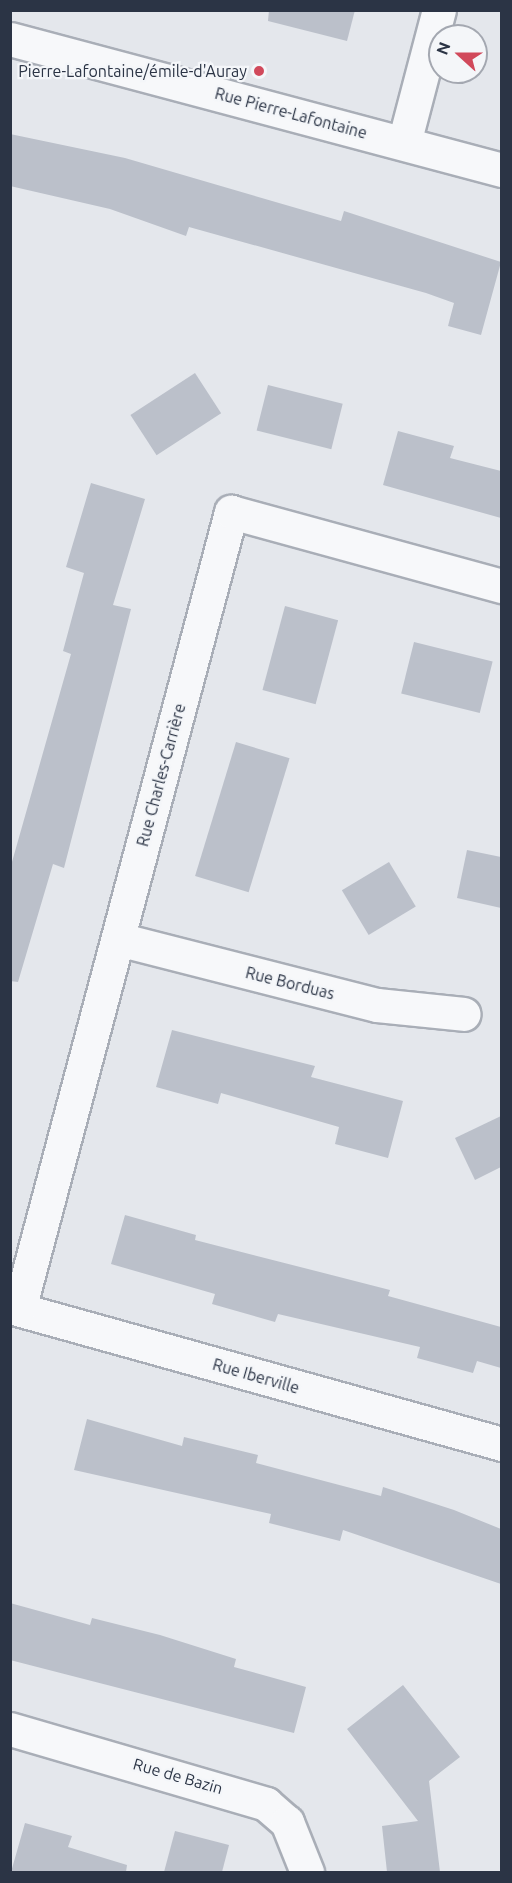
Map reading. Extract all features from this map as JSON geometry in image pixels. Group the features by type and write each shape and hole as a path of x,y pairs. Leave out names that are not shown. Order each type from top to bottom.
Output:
{"street":[{"path":"404,143 439,10"},
{"name":"Rue Pierre-Lafontaine","path":"10,39 501,170"},
{"name":"Rue Charles-Carrière","path":"15,1308 118,939 231,512 501,586"},
{"name":"Rue Borduas","path":"118,939 377,1005 464,1014"},
{"name":"Rue Iberville","path":"15,1308 501,1444"},
{"name":"Rue de Bazin","path":"10,1728 266,1804 287,1822 307,1872"}],"building":[{"path":"269,10 355,10 347,41 268,21"},
{"path":"10,134 125,158 341,221 344,211 501,262 481,335 448,326 454,303 426,293 189,227 186,236 110,209 10,186"},
{"path":"195,373 221,413 157,455 130,415"},
{"path":"268,385 343,404 331,449 257,431"},
{"path":"398,431 454,446 450,458 501,471 501,518 383,485"},
{"path":"91,483 145,499 113,605 131,609 64,868 53,864 18,982 10,981 10,869 71,654 63,651 84,573 66,567"},
{"path":"285,606 338,620 316,704 262,690"},
{"path":"414,642 493,662 480,713 401,693"},
{"path":"236,742 290,758 249,892 195,876"},
{"path":"467,850 501,857 501,908 457,898"},
{"path":"389,862 416,907 369,935 342,890"},
{"path":"172,1030 315,1066 311,1077 403,1101 388,1158 335,1144 339,1127 221,1093 218,1104 156,1087"},
{"path":"501,1116 501,1167 475,1180 455,1138"},
{"path":"125,1215 196,1235 195,1240 390,1290 388,1296 501,1327 501,1368 477,1361 473,1373 417,1358 420,1347 278,1314 275,1322 212,1304 215,1294 111,1264"},
{"path":"87,1419 182,1446 184,1437 258,1455 256,1463 381,1496 383,1487 454,1510 501,1529 501,1584 343,1530 340,1541 269,1523 271,1514 74,1470"},
{"path":"10,1603 90,1625 92,1618 160,1635 236,1659 234,1667 306,1687 294,1733 10,1660"},
{"path":"403,1685 460,1757 429,1781 440,1872 387,1872 382,1826 418,1821 347,1729"},
{"path":"25,1823 72,1836 68,1847 127,1865 126,1872 11,1872"},
{"path":"175,1831 229,1845 222,1872 164,1872"}],"place":[{"name":"Pierre-Lafontaine/émile-d'Auray","path":"259,71"}]}
